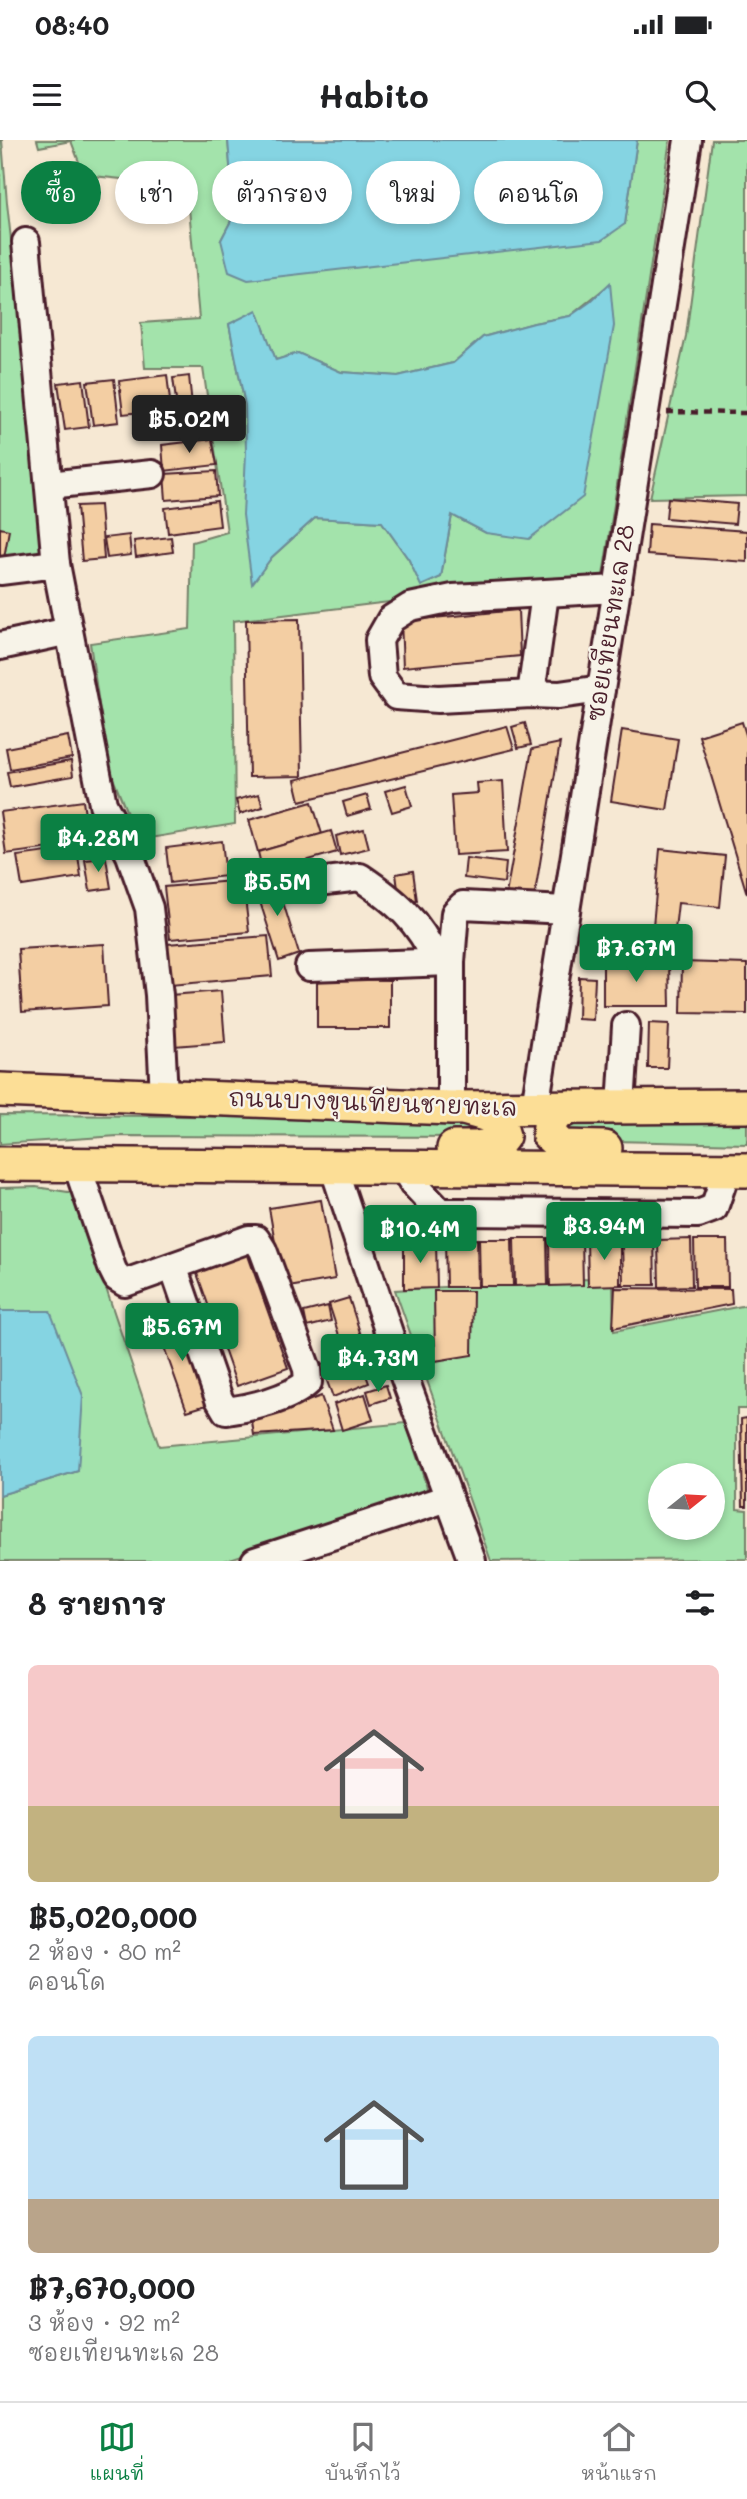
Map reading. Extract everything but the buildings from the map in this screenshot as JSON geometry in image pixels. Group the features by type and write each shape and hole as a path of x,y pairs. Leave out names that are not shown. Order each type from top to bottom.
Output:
{"main road":[{"name":"ถนนบางขุนเทียนชายทะเล","path":"0,1090 458,1108 747,1106"},
{"path":"570,1107 551,1117 549,1135 562,1147 740,1164"},
{"path":"1,1164 97,1145 475,1149 496,1145 503,1136 500,1124 492,1116 458,1108"},
{"path":"1,1164 403,1167 740,1164"}],"street":[{"name":"ซอยเทียนทะเล 28","path":"535,1107 688,140"},
{"path":"26,242 56,564 103,804 130,855 149,908 159,995 164,1096"},
{"path":"49,485 152,474"},
{"path":"0,571 56,564"},
{"path":"601,689 559,695 438,699 396,696 382,677 379,639 391,619 410,607 453,598 617,589"},
{"path":"531,694 545,594"},
{"path":"0,646 69,631"},
{"path":"309,883 360,877 393,899 425,934 444,961"},
{"path":"458,1108 444,961 455,913 463,905 566,910"},
{"path":"309,967 444,961"},
{"path":"621,1106 626,1026"},
{"path":"403,1167 418,1190 440,1212 698,1214 714,1208 740,1164"},
{"path":"77,1165 117,1278 128,1283 173,1266 249,1239 256,1239 263,1250 307,1369 308,1382 299,1391 244,1409 226,1411 219,1399 173,1266"},
{"path":"333,1166 398,1360 472,1561"},
{"path":"256,1561 448,1498"}],"path":[{"path":"645,412 747,413"}],"green space":[{"path":"2,140 48,575 0,577"},
{"path":"37,140 228,140 230,161 212,161 212,224 229,224 221,240 625,224 637,140 670,140 603,576 233,621 235,824 138,840 108,766 90,643 190,629 192,542 227,532 203,368 145,368 141,323 199,319 190,224 198,224 198,161 115,161 115,178 101,177 101,161 79,161 71,141 39,147","holes":["610,284 486,533 452,515 441,577 421,585 409,560 382,522 315,518 272,557 252,583 245,405 229,324 257,311 276,360 298,353 341,372 398,376 453,363 483,337 570,316"]},
{"path":"712,140 747,140 747,496 650,498 686,336"},
{"path":"0,1115 370,1117 485,1125 480,1137 118,1136 0,1144"},
{"path":"747,1120 747,1144 567,1140 563,1123"},
{"path":"36,1187 74,1193 159,1446 406,1423 429,1494 224,1561 0,1561 0,1495 78,1471 50,1311 0,1311 0,1188"},
{"path":"577,1279 613,1280 614,1331 747,1305 747,1409 737,1409 737,1509 747,1510 747,1559 491,1561 395,1290"}],"water":[{"path":"228,140 637,140 625,224 602,240 248,280 229,272 221,240 229,224 352,224 352,161 230,161"},
{"path":"610,283 614,326 583,497 529,539 486,533 452,515 441,577 421,586 409,560 382,522 315,518 272,557 252,584 243,515 245,405 229,324 257,310 276,360 298,353 341,372 398,376 453,363 483,337 570,316"},
{"path":"0,1311 50,1311 83,1396 78,1471 0,1495"}]}
